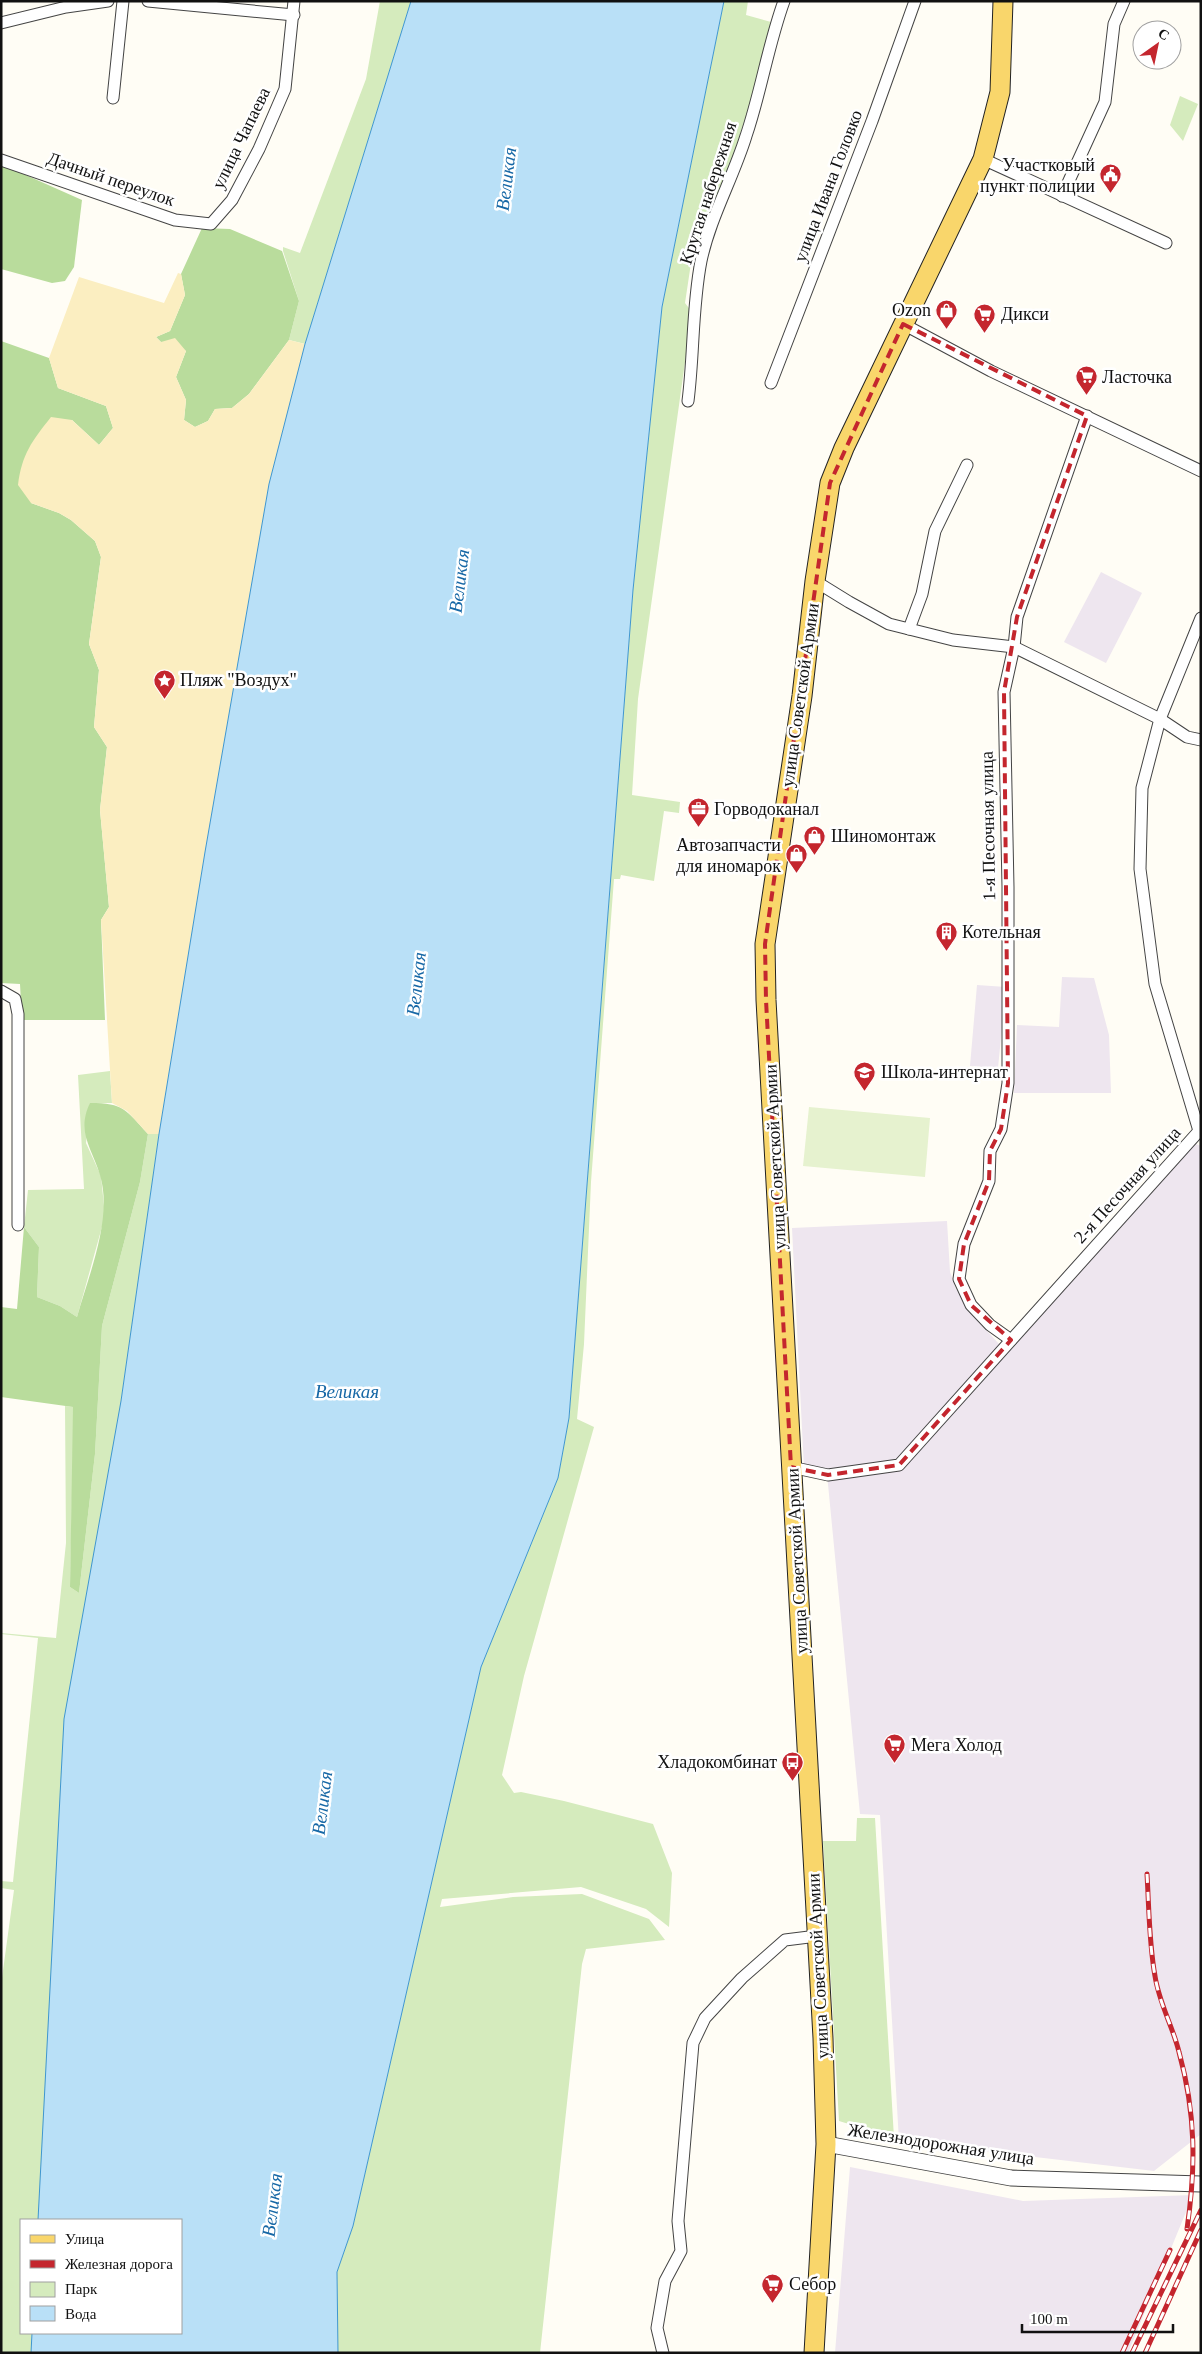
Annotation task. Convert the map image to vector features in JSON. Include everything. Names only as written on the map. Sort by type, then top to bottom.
[{"type":"main road","name":"улица Советской Армии","points":[[814,2353],[826,2144],[817,1936],[766,1000],[765,944],[802,696],[815,581],[830,483],[844,448],[983,159],[1000,92],[1003,1]]},
{"type":"street","points":[[40,1],[42,13]]},
{"type":"street","points":[[1,23],[42,13],[108,1]]},
{"type":"street","points":[[113,98],[123,1]]},
{"type":"street","points":[[148,1],[209,4],[294,15]]},
{"type":"street","name":"улица Чапаева","points":[[211,224],[232,200],[285,89],[294,1]]},
{"type":"street","name":"Крутая набережная","points":[[688,401],[696,297],[702,260],[716,212],[747,136],[784,1]]},
{"type":"street","name":"улица Ивана Головко","points":[[771,383],[872,121],[915,1]]},
{"type":"street","points":[[1062,196],[1105,102],[1114,24],[1124,1]]},
{"type":"street","points":[[983,159],[1166,243]]},
{"type":"street","name":"Дачный переулок","points":[[1,160],[175,220],[211,224]]},
{"type":"street","points":[[903,324],[957,354],[1201,472]]},
{"type":"street","name":"1-я Песочная улица","points":[[1011,1340],[990,1325],[971,1306],[959,1279],[964,1244],[989,1181],[990,1152],[1001,1129],[1008,1083],[1008,888],[1004,692],[1014,647],[1016,617],[1086,416]]},
{"type":"street","points":[[909,629],[922,594],[935,531],[967,465]]},
{"type":"street","points":[[815,581],[889,624],[953,640],[1014,647],[1160,719],[1187,737],[1201,740]]},
{"type":"street","name":"2-я Песочная улица","points":[[791,1467],[828,1475],[899,1465],[1200,1132],[1156,984],[1140,869],[1142,788],[1160,719],[1201,618]]},
{"type":"street","points":[[1,991],[15,999],[18,1014],[18,1225]]},
{"type":"street","points":[[663,2353],[657,2328],[665,2281],[681,2252],[678,2221],[693,2043],[705,2018],[742,1978],[785,1940],[817,1936]]},
{"type":"street","name":"Железнодорожная улица","points":[[826,2144],[1011,2178],[1201,2184]]},
{"type":"highlighted area","points":[[903,324],[1087,416],[1017,617],[1004,692],[1008,1083],[1001,1129],[990,1151],[989,1181],[964,1244],[959,1279],[971,1305],[1011,1340],[899,1465],[828,1475],[791,1467],[766,1000],[765,944],[830,483]]},
{"type":"shaded area","points":[[1101,572],[1142,593],[1106,663],[1064,642]]},
{"type":"shaded area","points":[[1062,977],[1094,978],[1109,1035],[1111,1093],[1014,1093],[1017,1025],[1059,1027]]},
{"type":"shaded area","points":[[977,985],[1006,987],[998,1068],[970,1066]]},
{"type":"shaded area","points":[[1193,1143],[1201,1146],[1201,2134],[1154,2171],[899,2141],[880,1815],[860,1814],[827,1474],[804,1469],[792,1228],[947,1221],[950,1272],[956,1289],[978,1321],[999,1344],[1009,1346]]},
{"type":"shaded area","points":[[850,2167],[1023,2201],[1193,2195],[1128,2353],[835,2353]]},
{"type":"green space","points":[[380,1],[411,1],[305,344],[289,340],[299,301],[283,247],[300,253],[366,79]]},
{"type":"green space","points":[[724,1],[748,1],[746,15],[771,22],[749,107],[700,256],[691,263],[685,303],[692,312],[638,699],[632,795],[680,802],[679,813],[664,811],[654,881],[621,875],[620,879],[614,879],[591,1182],[584,1344],[577,1419],[594,1427],[524,1676],[502,1775],[514,1793],[521,1792],[564,1801],[653,1824],[672,1873],[669,1927],[646,1909],[581,1887],[442,1899],[440,1907],[513,1897],[582,1894],[649,1919],[665,1940],[586,1949],[582,1964],[540,2353],[338,2353],[337,2272],[353,2226],[481,1667],[558,1478],[569,1418],[633,590],[662,307]]},
{"type":"green space","points":[[1180,96],[1198,104],[1183,141],[1170,125]]},
{"type":"green space","points":[[1,164],[82,200],[74,267],[65,281],[52,283],[1,269]]},
{"type":"green space","points":[[202,228],[230,229],[282,251],[299,301],[289,340],[249,394],[232,408],[215,409],[208,421],[195,427],[184,420],[186,400],[176,377],[186,351],[161,342],[156,337],[170,331],[185,295],[181,274]]},
{"type":"green space","points":[[1,341],[49,358],[58,388],[106,406],[113,428],[99,445],[72,420],[31,503],[59,513],[71,520],[95,541],[101,557],[89,644],[99,670],[94,727],[107,747],[100,810],[109,907],[101,920],[105,1020],[22,1020],[20,984],[1,983]]},
{"type":"green space","points":[[110,1071],[112,1103],[90,1103],[86,1143],[101,1176],[105,1216],[77,1317],[60,1306],[37,1297],[39,1247],[24,1227],[28,1190],[84,1189],[78,1075]]},
{"type":"green space","points":[[90,1103],[117,1106],[129,1114],[148,1134],[140,1182],[102,1326],[95,1454],[79,1593],[70,1587],[73,1407],[1,1397],[1,1307],[17,1309],[24,1227],[39,1247],[37,1297],[60,1306],[77,1317],[98,1246],[104,1209],[100,1175],[85,1131],[86,1113]]},
{"type":"green space","points":[[809,1107],[930,1118],[925,1177],[803,1166]]},
{"type":"green space","points":[[148,1134],[159,1134],[121,1401],[38,2219],[20,2219],[20,2334],[32,2334],[31,2353],[1,2353],[1,1985],[14,1890],[1,1888],[1,1881],[13,1882],[38,1638],[1,1633],[56,1638],[66,1543],[65,1406],[74,1407],[70,1587],[79,1593],[95,1454],[102,1326],[140,1182]]},
{"type":"green space","points":[[857,1818],[875,1818],[894,2138],[839,2121],[823,1841],[856,1841]]},
{"type":"sand","name":"Пляж \"Воздух\"","points":[[178,273],[181,274],[185,295],[170,331],[156,337],[161,342],[175,338],[186,351],[176,377],[186,400],[184,420],[195,427],[208,421],[215,409],[232,408],[249,394],[289,340],[305,344],[269,484],[205,852],[159,1134],[148,1134],[127,1111],[112,1103],[101,920],[109,907],[100,810],[107,747],[94,727],[99,670],[89,644],[101,557],[95,541],[71,520],[59,513],[31,503],[18,485],[25,456],[38,433],[51,417],[72,420],[99,445],[113,428],[106,406],[58,388],[49,358],[79,277],[164,303]]},
{"type":"water","name":"Великая","points":[[411,1],[724,1],[662,307],[633,590],[569,1418],[558,1478],[481,1667],[353,2226],[337,2272],[338,2353],[31,2353],[32,2334],[182,2334],[182,2219],[38,2219],[64,1719],[121,1401],[159,1134],[205,852],[269,484],[305,344]]},
{"type":"railway","points":[[1147,1874],[1150,1938],[1155,1976],[1179,2052],[1189,2097],[1193,2162],[1187,2229]]},
{"type":"railway","points":[[1132,2353],[1201,2210]]},
{"type":"railway","points":[[1145,2353],[1201,2230]]},
{"type":"railway","points":[[1122,2353],[1170,2250]]},
{"type":"place","name":"Участковый пункт полиции","points":[[1111,194]]},
{"type":"place","name":"Ozon","points":[[947,329]]},
{"type":"place","name":"Дикси","points":[[985,333]]},
{"type":"place","name":"Ласточка","points":[[1086,396]]},
{"type":"place","name":"Пляж \"Воздух\"","points":[[164,699]]},
{"type":"place","name":"Горводоканал","points":[[698,828]]},
{"type":"place","name":"Шиномонтаж","points":[[815,855]]},
{"type":"place","name":"Автозапчасти для иномарок","points":[[797,874]]},
{"type":"place","name":"Котельная","points":[[946,951]]},
{"type":"place","name":"Школа-интернат","points":[[865,1091]]},
{"type":"place","name":"Мега Холод","points":[[895,1764]]},
{"type":"place","name":"Хладокомбинат","points":[[793,1781]]},
{"type":"place","name":"Себор","points":[[773,2303]]}]
